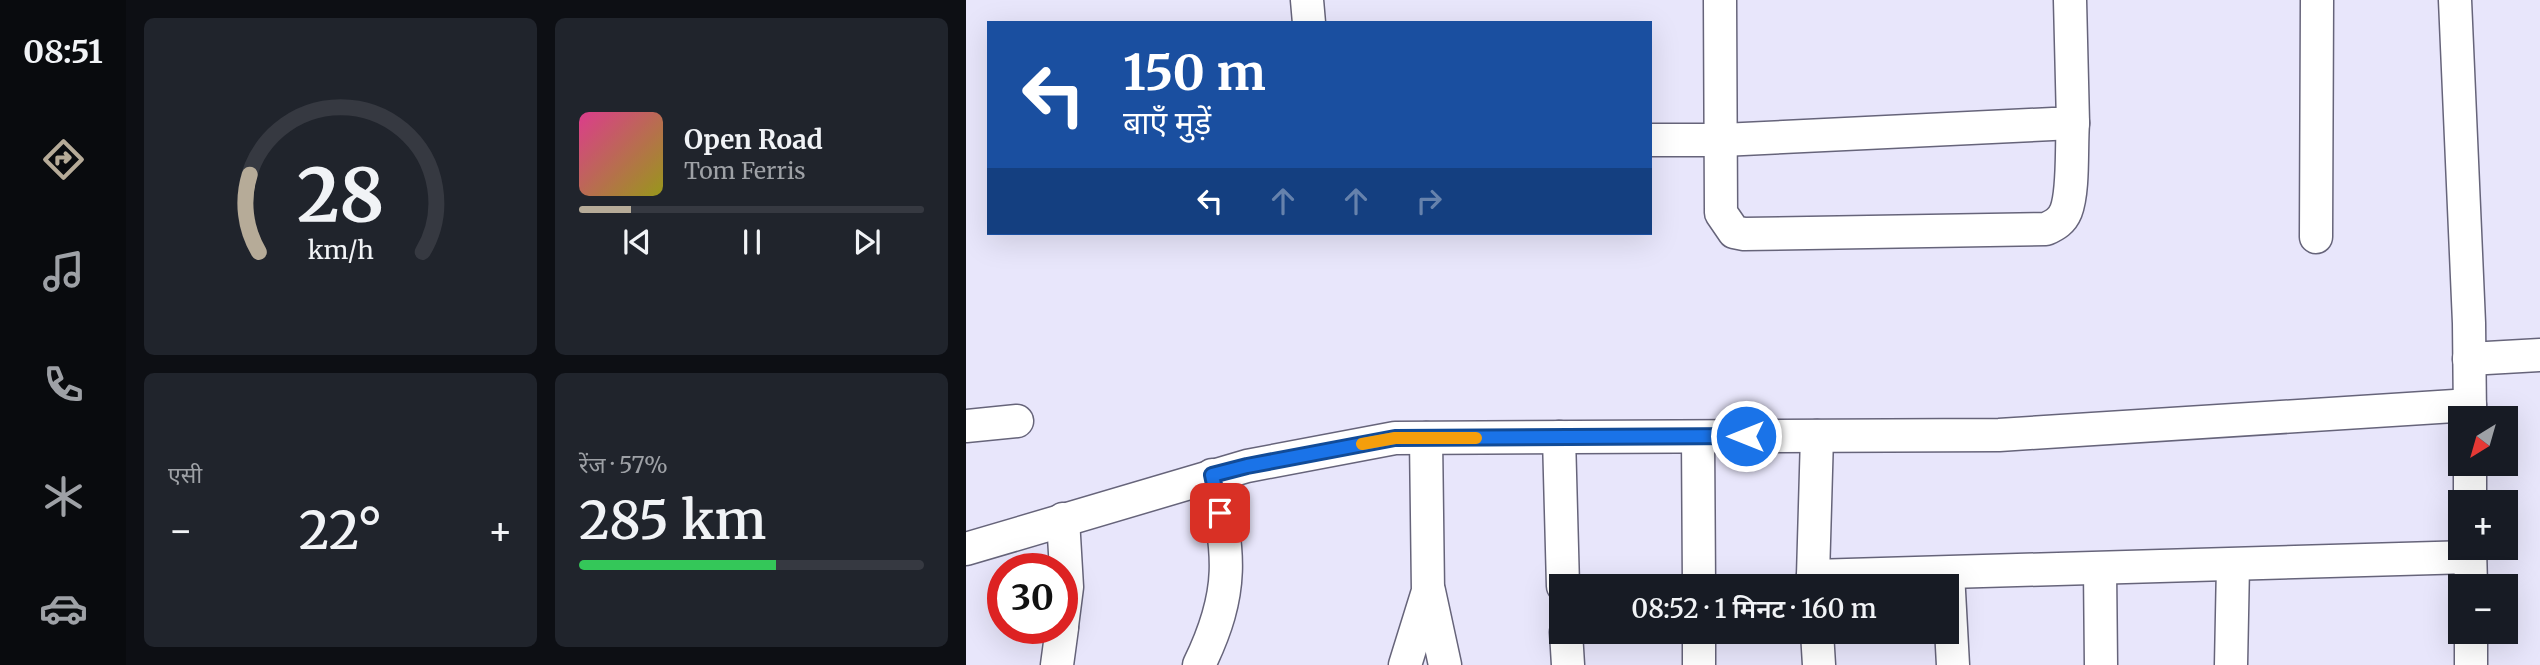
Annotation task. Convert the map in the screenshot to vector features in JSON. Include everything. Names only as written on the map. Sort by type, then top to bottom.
[{"type":"street","points":[[1307,0],[1308,21]]},
{"type":"street","points":[[1720,0],[1721,213],[1734,232],[1744,234],[2046,229],[2057,224],[2065,213],[2069,198],[2073,123],[2070,0]]},
{"type":"street","points":[[2316,237],[2317,0]]},
{"type":"street","points":[[2455,0],[2470,406]]},
{"type":"street","points":[[1652,139],[1722,140],[2073,123]]},
{"type":"street","points":[[2469,359],[2540,355]]},
{"type":"street","points":[[966,549],[1212,475],[1395,438],[1999,435],[2448,413]]},
{"type":"street","points":[[966,426],[1017,421]]},
{"type":"street","points":[[1813,574],[1816,436]]},
{"type":"street","points":[[1559,437],[1563,574]]},
{"type":"street","points":[[1698,437],[1699,574]]},
{"type":"street","points":[[1426,438],[1429,591],[1445,665]]},
{"type":"street","points":[[1199,665],[1222,609],[1227,562],[1225,532],[1212,475]]},
{"type":"street","points":[[1063,519],[1065,553]]},
{"type":"street","points":[[1931,574],[2233,565],[2470,564]]},
{"type":"street","points":[[2231,665],[2233,565]]},
{"type":"street","points":[[2100,569],[2101,665]]},
{"type":"street","points":[[1948,573],[1954,665]]},
{"type":"street","points":[[1405,665],[1429,591]]},
{"type":"street","points":[[1058,665],[1060,644]]},
{"type":"street","points":[[1567,644],[1568,665]]},
{"type":"street","points":[[1699,644],[1699,665]]},
{"type":"street","points":[[1818,644],[1819,665]]},
{"type":"street","points":[[2471,644],[2471,665]]},
{"type":"slow traffic","points":[[1362,444],[1395,438],[1476,438]]},
{"type":"route","points":[[1220,513],[1212,475],[1395,438],[1746,436]]}]
